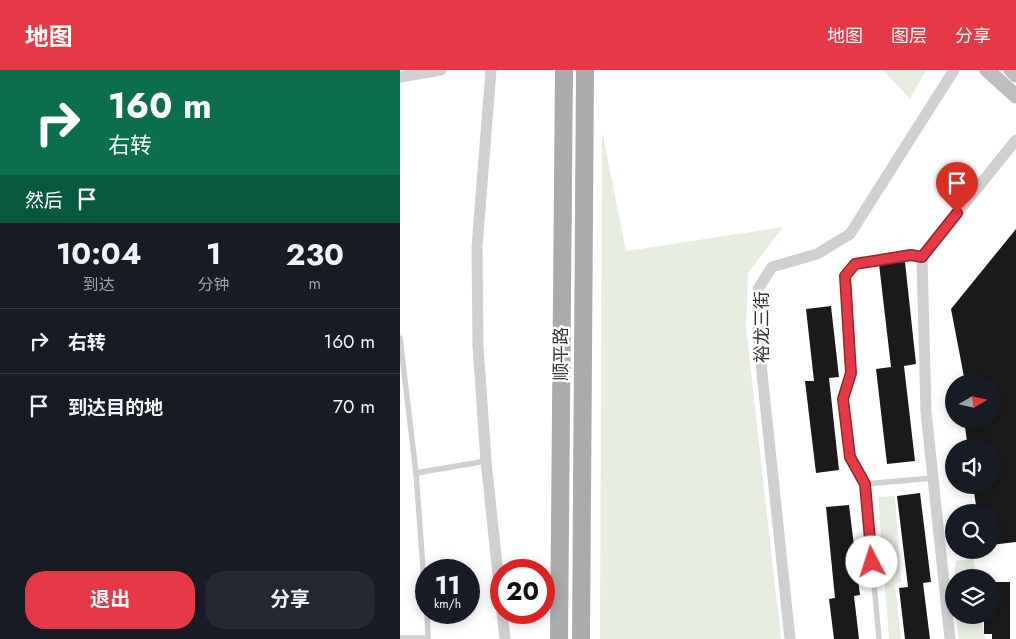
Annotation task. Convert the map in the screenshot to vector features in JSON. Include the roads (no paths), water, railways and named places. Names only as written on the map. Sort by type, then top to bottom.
[{"type":"main road","name":"顺平路","points":[[559,639],[564,70]]},
{"type":"main road","name":"顺平路","points":[[581,639],[586,70]]},
{"type":"main road","points":[[987,70],[1016,96]]},
{"type":"main road","points":[[1011,70],[1016,74]]},
{"type":"street","points":[[400,77],[441,70]]},
{"type":"street","points":[[491,70],[477,247],[478,346],[486,461],[496,559]]},
{"type":"street","name":"裕龙三街","points":[[790,639],[758,335],[758,289],[772,267],[817,254],[850,234],[954,70]]},
{"type":"street","points":[[950,639],[926,412],[922,257],[1016,140]]},
{"type":"street","points":[[503,624],[505,639]]},
{"type":"lane","points":[[879,639],[865,484],[850,457],[843,399],[851,373],[845,276],[855,264],[911,255],[922,257]]},
{"type":"lane","points":[[400,338],[416,473],[422,559]]},
{"type":"lane","points":[[416,473],[486,461]]},
{"type":"lane","points":[[865,484],[933,478]]},
{"type":"lane","points":[[400,638],[428,638],[427,624]]}]
